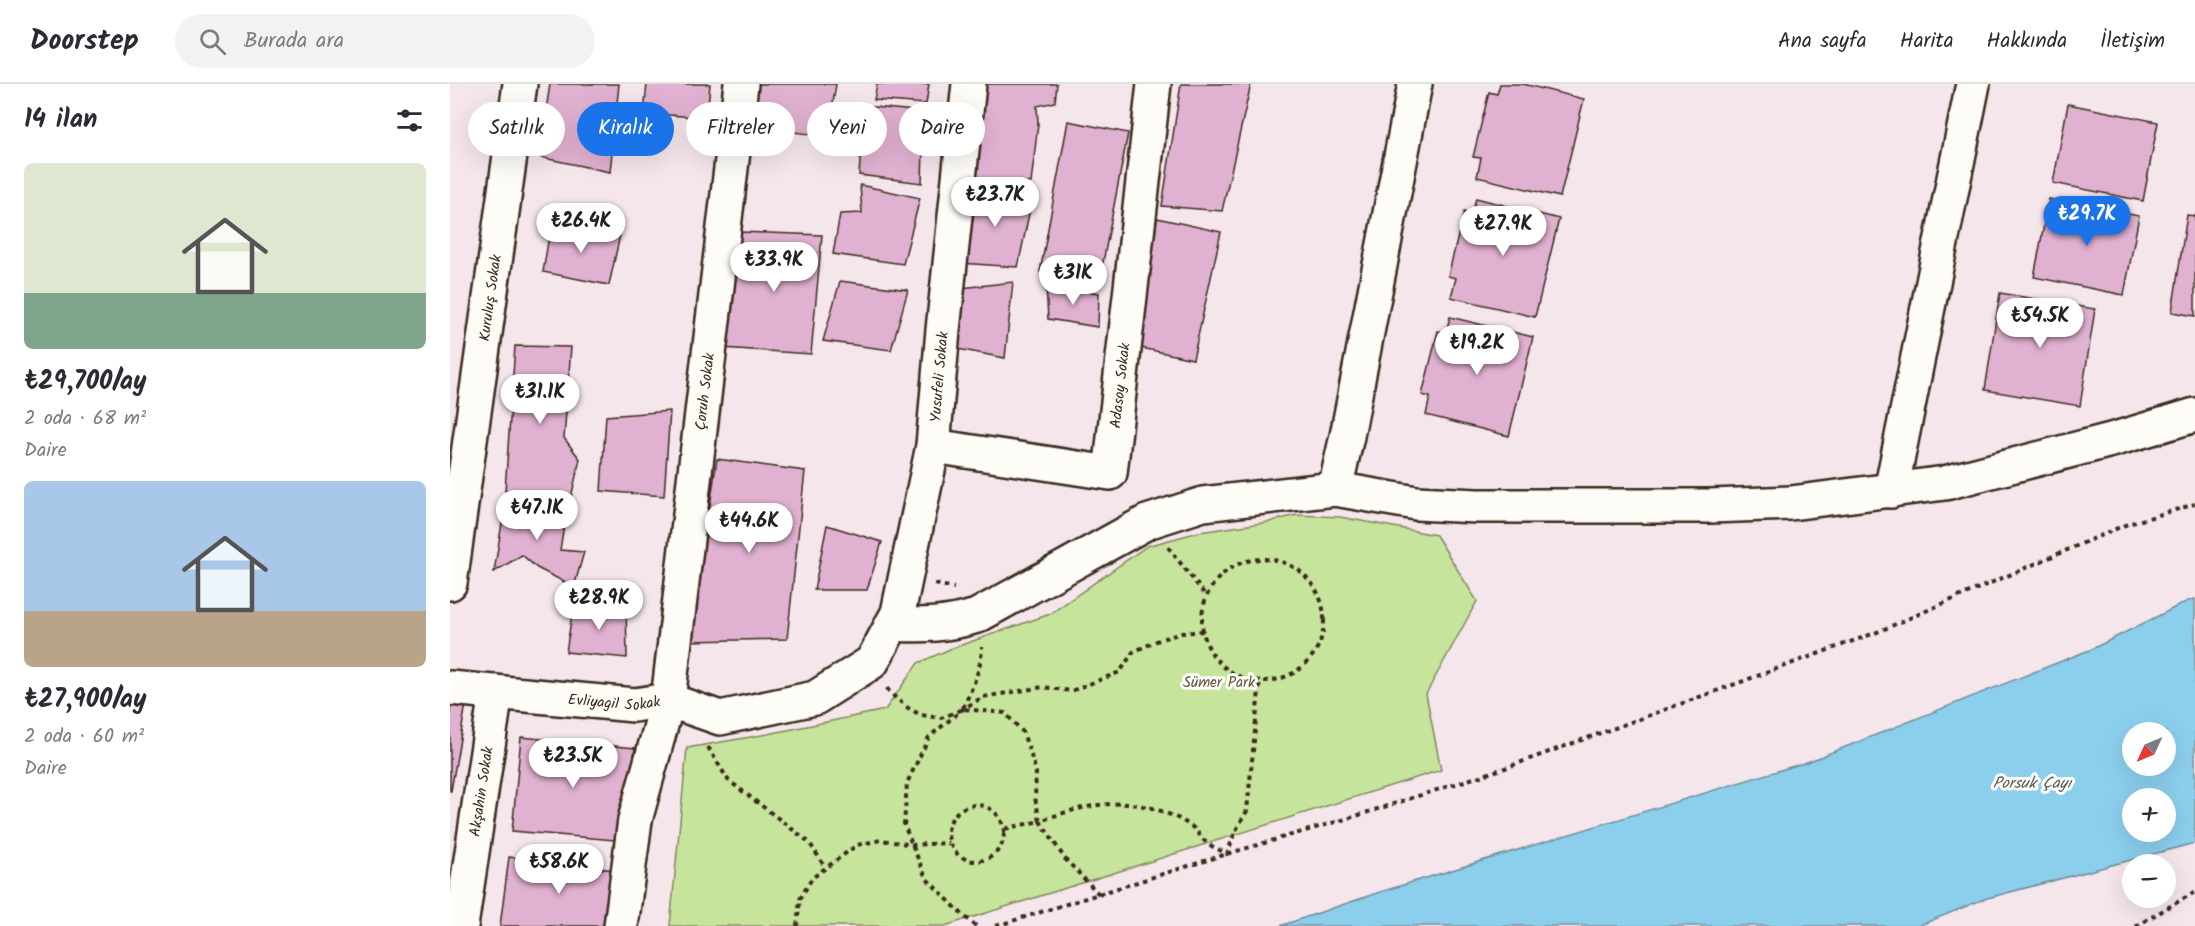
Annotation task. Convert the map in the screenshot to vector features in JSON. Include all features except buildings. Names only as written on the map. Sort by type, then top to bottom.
[{"type":"street","name":"Kuruluş Sokak","points":[[450,583],[462,414],[520,84]]},
{"type":"street","name":"Çoruh Sokak","points":[[621,926],[634,820],[668,700],[741,84]]},
{"type":"street","name":"Yusufeli Sokak","points":[[872,662],[898,613],[933,446],[969,84]]},
{"type":"street","name":"Adasoy Sokak","points":[[933,446],[1110,473],[1154,84]]},
{"type":"street","points":[[1335,489],[1415,84]]},
{"type":"street","points":[[1891,491],[1973,84]]},
{"type":"street","points":[[892,624],[930,626],[953,623],[977,616],[1147,522],[1203,504],[1335,489],[1416,503],[1477,506],[1710,506],[1791,503],[1945,483],[2115,439],[2195,415]]},
{"type":"street","name":"Evliyagil Sokak","points":[[450,688],[634,705],[668,700],[720,718],[815,698],[872,662]]},
{"type":"street","name":"Akşahin Sokak","points":[[461,926],[496,692]]},
{"type":"path","points":[[996,926],[1356,816],[1516,764],[1875,633],[2126,525],[2195,504]]},
{"type":"path","points":[[1268,558],[1287,563],[1303,573],[1316,588],[1323,606],[1324,625],[1320,644],[1308,662],[1291,675],[1271,681],[1260,680],[1250,680],[1230,671],[1214,657],[1204,638],[1202,616],[1206,596],[1216,579],[1231,567],[1249,560],[1268,558]]},
{"type":"path","points":[[976,926],[927,878],[904,825],[907,783],[928,736],[983,697],[1042,687],[1071,691],[1102,681],[1120,672],[1133,652],[1161,639],[1182,633],[1204,631]]},
{"type":"path","points":[[872,662],[890,693],[921,716],[940,718],[963,709],[1005,713],[1022,731],[1036,772],[1035,798],[1040,821],[1065,859],[1099,894]]},
{"type":"path","points":[[1227,854],[1236,830],[1247,812],[1260,680]]},
{"type":"path","points":[[703,740],[728,780],[809,842],[825,867]]},
{"type":"path","points":[[1004,829],[1083,808],[1125,802],[1144,806],[1192,826],[1207,843],[1227,854]]},
{"type":"path","points":[[969,806],[988,807],[996,813],[1004,829],[1001,847],[995,854],[978,862],[961,857],[954,851],[947,834],[949,824],[960,809],[969,806]]},
{"type":"path","points":[[797,926],[800,898],[812,878],[857,845],[882,840],[913,844],[949,843]]},
{"type":"path","points":[[2136,926],[2195,892]]},
{"type":"green space","name":"Sümer Park","points":[[1296,515],[1340,517],[1436,535],[1477,601],[1426,694],[1441,770],[945,926],[670,926],[687,748],[885,710],[918,663],[950,649],[1050,614],[1147,546],[1199,532],[1269,522]]},
{"type":"water","name":"Porsuk Çayı","points":[[2195,599],[2195,843],[2154,854],[2122,854],[2122,862],[1984,899],[1918,926],[1280,926],[1380,892],[1810,761],[2092,649]]}]
